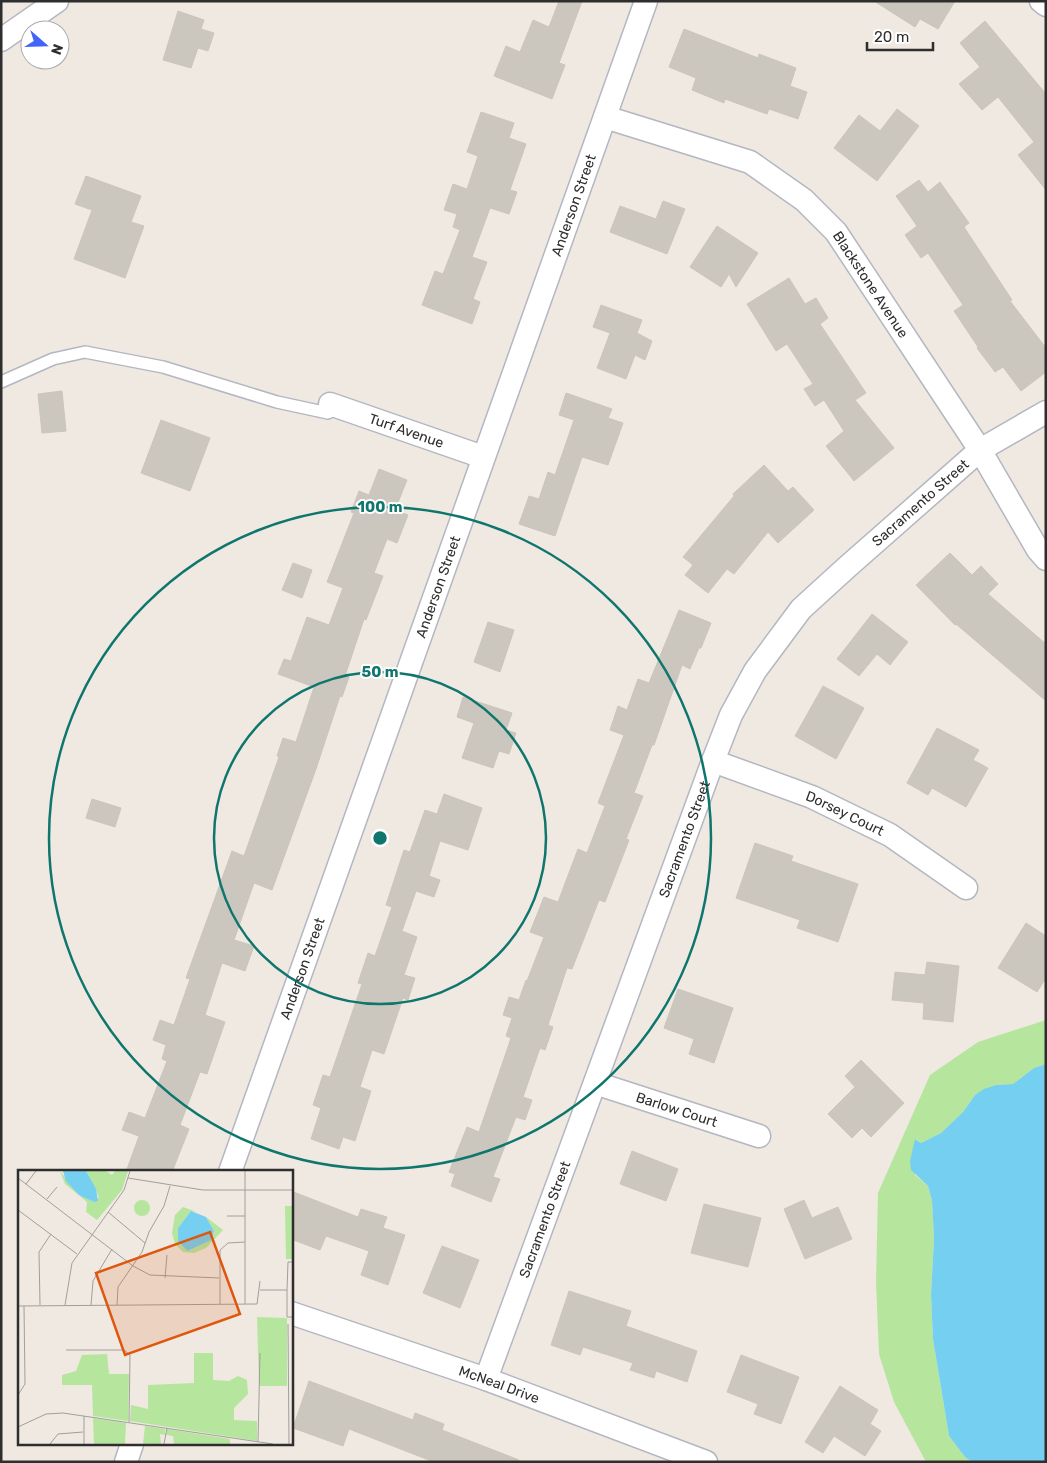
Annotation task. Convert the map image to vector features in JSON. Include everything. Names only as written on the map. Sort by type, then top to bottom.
[{"type":"street","points":[[1,40],[57,1]]},
{"type":"street","name":"Anderson Street","points":[[231,1170],[646,1]]},
{"type":"street","points":[[1041,1],[1046,5]]},
{"type":"street","name":"Blackstone Avenue","points":[[604,116],[750,162],[804,200],[836,232],[980,450],[1038,550],[1046,559]]},
{"type":"street","name":"Turf Avenue","points":[[334,406],[483,457]]},
{"type":"street","name":"Sacramento Street","points":[[486,1379],[713,761],[731,715],[755,671],[801,609],[846,568],[980,450],[1046,412]]},
{"type":"street","name":"Dorsey Court","points":[[713,761],[812,797],[890,835],[966,888]]},
{"type":"street","name":"Barlow Court","points":[[595,1083],[759,1136]]},
{"type":"street","name":"McNeal Drive","points":[[292,1313],[486,1379],[706,1462]]},
{"type":"street","points":[[126,1462],[131,1446]]},
{"type":"lane","points":[[1,382],[52,359],[85,352],[163,367],[277,402],[328,413],[334,406]]},
{"type":"green space","points":[[1046,1020],[1046,1064],[1034,1068],[1013,1084],[996,1085],[975,1095],[963,1112],[941,1133],[921,1143],[916,1139],[915,1175],[928,1186],[932,1201],[934,1238],[931,1295],[933,1339],[949,1436],[965,1457],[972,1462],[926,1462],[894,1402],[879,1354],[876,1282],[878,1193],[930,1075],[978,1042]]},
{"type":"water","points":[[1046,1064],[1046,1462],[972,1462],[965,1457],[949,1436],[933,1339],[931,1295],[934,1238],[932,1201],[928,1186],[911,1170],[910,1161],[915,1139],[921,1143],[941,1133],[963,1112],[975,1095],[984,1089],[996,1085],[1013,1084],[1034,1068]]},
{"type":"building","points":[[559,1],[582,1],[559,63],[565,65],[552,99],[494,76],[506,46],[520,52],[533,20],[549,27]]},
{"type":"building","points":[[874,1],[955,1],[938,29],[920,19],[915,27]]},
{"type":"building","points":[[178,11],[204,20],[201,29],[214,33],[208,51],[198,48],[191,68],[163,60]]},
{"type":"building","points":[[985,21],[1046,94],[1046,190],[1018,155],[1034,142],[998,97],[982,110],[959,84],[980,67],[960,43]]},
{"type":"building","points":[[684,29],[758,58],[759,54],[796,68],[790,86],[807,92],[798,119],[769,109],[767,114],[725,99],[724,103],[692,90],[696,78],[669,67]]},
{"type":"building","points":[[897,109],[919,126],[877,181],[834,148],[859,115],[880,131]]},
{"type":"building","points":[[481,112],[514,123],[509,138],[526,144],[510,190],[517,192],[509,214],[490,208],[472,257],[487,262],[473,299],[480,302],[472,324],[422,305],[435,271],[443,274],[460,230],[453,227],[457,214],[444,210],[453,184],[467,189],[478,156],[467,152]]},
{"type":"building","points":[[86,176],[141,196],[131,222],[144,226],[125,278],[74,259],[92,210],[75,204]]},
{"type":"building","points":[[919,180],[928,192],[940,182],[969,223],[964,227],[1012,300],[1010,301],[1046,348],[1046,372],[1021,391],[1003,367],[995,372],[977,348],[954,311],[963,305],[928,253],[921,258],[905,235],[917,226],[896,196]]},
{"type":"building","points":[[663,201],[685,209],[667,254],[610,232],[620,206],[656,219]]},
{"type":"building","points":[[717,226],[758,253],[736,287],[729,274],[721,287],[690,267]]},
{"type":"building","points":[[789,278],[805,304],[816,298],[828,318],[820,324],[866,393],[855,400],[894,448],[854,481],[826,446],[844,431],[824,400],[815,406],[804,389],[813,384],[787,344],[776,351],[747,304]]},
{"type":"building","points":[[601,305],[642,320],[637,333],[652,341],[645,360],[635,355],[626,379],[597,368],[610,333],[593,327]]},
{"type":"building","points":[[62,391],[66,431],[42,433],[38,394]]},
{"type":"building","points":[[566,393],[612,409],[608,418],[623,423],[608,465],[582,457],[555,536],[519,524],[529,496],[539,499],[548,472],[555,475],[574,420],[559,415]]},
{"type":"building","points":[[161,420],[210,438],[190,491],[141,473]]},
{"type":"building","points":[[764,465],[788,491],[793,487],[814,510],[778,543],[768,532],[734,574],[727,569],[708,593],[685,575],[693,565],[683,557],[734,496],[733,494]]},
{"type":"building","points":[[379,469],[407,480],[395,510],[408,515],[397,543],[387,539],[374,573],[383,576],[366,620],[364,619],[345,676],[349,677],[342,697],[340,696],[272,890],[254,883],[234,940],[254,946],[245,971],[222,963],[205,1015],[225,1022],[207,1074],[200,1072],[180,1125],[189,1129],[173,1170],[127,1170],[139,1136],[122,1130],[129,1112],[145,1118],[167,1061],[162,1059],[166,1045],[153,1040],[160,1020],[174,1025],[190,979],[186,978],[232,851],[244,856],[279,757],[277,756],[283,738],[296,742],[314,687],[278,674],[284,659],[291,661],[307,617],[329,625],[343,588],[327,582],[354,513],[351,512],[359,491],[369,495]]},
{"type":"building","points":[[950,553],[972,575],[981,566],[998,584],[988,594],[1046,644],[1046,701],[955,625],[916,585]]},
{"type":"building","points":[[293,563],[312,570],[302,598],[282,590]]},
{"type":"building","points":[[679,610],[711,623],[690,669],[682,665],[654,745],[652,745],[634,793],[643,796],[626,839],[629,840],[605,902],[599,900],[572,969],[567,968],[548,1025],[553,1027],[545,1050],[540,1048],[523,1097],[532,1100],[525,1120],[516,1117],[493,1177],[500,1179],[491,1202],[451,1186],[455,1174],[449,1172],[467,1127],[479,1132],[511,1038],[506,1036],[512,1018],[503,1015],[509,997],[519,1000],[544,937],[530,932],[544,897],[558,902],[578,849],[587,853],[605,806],[598,803],[624,735],[610,730],[618,706],[627,710],[638,679],[649,683]]},
{"type":"building","points":[[872,614],[908,642],[890,665],[877,654],[859,676],[837,659]]},
{"type":"building","points":[[488,622],[514,630],[500,672],[474,662]]},
{"type":"building","points":[[823,686],[864,708],[836,759],[795,736]]},
{"type":"building","points":[[463,697],[512,713],[506,730],[516,733],[509,754],[499,751],[493,768],[462,758],[474,723],[457,717]]},
{"type":"building","points":[[937,728],[979,750],[973,760],[988,768],[966,807],[932,788],[928,795],[907,783]]},
{"type":"building","points":[[444,794],[482,808],[468,850],[440,841],[429,876],[440,880],[434,897],[416,891],[402,931],[417,937],[404,975],[415,978],[408,1000],[403,998],[384,1054],[372,1050],[360,1087],[371,1091],[355,1141],[343,1137],[339,1149],[311,1139],[321,1108],[313,1105],[323,1075],[330,1077],[362,984],[358,983],[368,953],[375,956],[392,907],[386,905],[404,850],[410,852],[425,810],[437,814]]},
{"type":"building","points":[[92,799],[121,808],[115,827],[86,818]]},
{"type":"building","points":[[755,843],[793,856],[791,861],[858,884],[838,942],[797,928],[800,920],[736,898]]},
{"type":"building","points":[[1026,923],[1046,936],[1046,978],[1037,992],[998,968]]},
{"type":"building","points":[[927,962],[959,966],[953,1022],[923,1019],[924,1003],[892,1000],[895,972],[925,975]]},
{"type":"building","points":[[678,989],[733,1008],[714,1063],[689,1054],[694,1039],[664,1028]]},
{"type":"building","points":[[861,1060],[904,1103],[871,1137],[862,1128],[852,1138],[828,1114],[855,1087],[845,1076]]},
{"type":"building","points":[[632,1151],[678,1169],[666,1201],[620,1184]]},
{"type":"building","points":[[292,1191],[358,1217],[361,1209],[387,1217],[383,1228],[405,1235],[388,1285],[361,1275],[369,1251],[326,1236],[320,1250],[292,1239]]},
{"type":"building","points":[[804,1200],[812,1218],[838,1207],[852,1239],[805,1259],[784,1209]]},
{"type":"building","points":[[704,1204],[761,1218],[748,1267],[691,1253]]},
{"type":"building","points":[[442,1246],[479,1260],[460,1308],[423,1293]]},
{"type":"building","points":[[569,1291],[631,1311],[626,1326],[697,1351],[687,1382],[656,1371],[654,1378],[630,1370],[633,1363],[583,1347],[580,1355],[551,1345]]},
{"type":"building","points":[[741,1355],[799,1377],[781,1424],[754,1414],[758,1404],[727,1392]]},
{"type":"building","points":[[309,1381],[413,1420],[415,1413],[444,1424],[442,1430],[519,1460],[519,1462],[434,1462],[349,1429],[343,1446],[293,1428]]},
{"type":"building","points":[[840,1386],[878,1410],[870,1424],[881,1431],[865,1456],[834,1436],[823,1453],[805,1442]]}]
